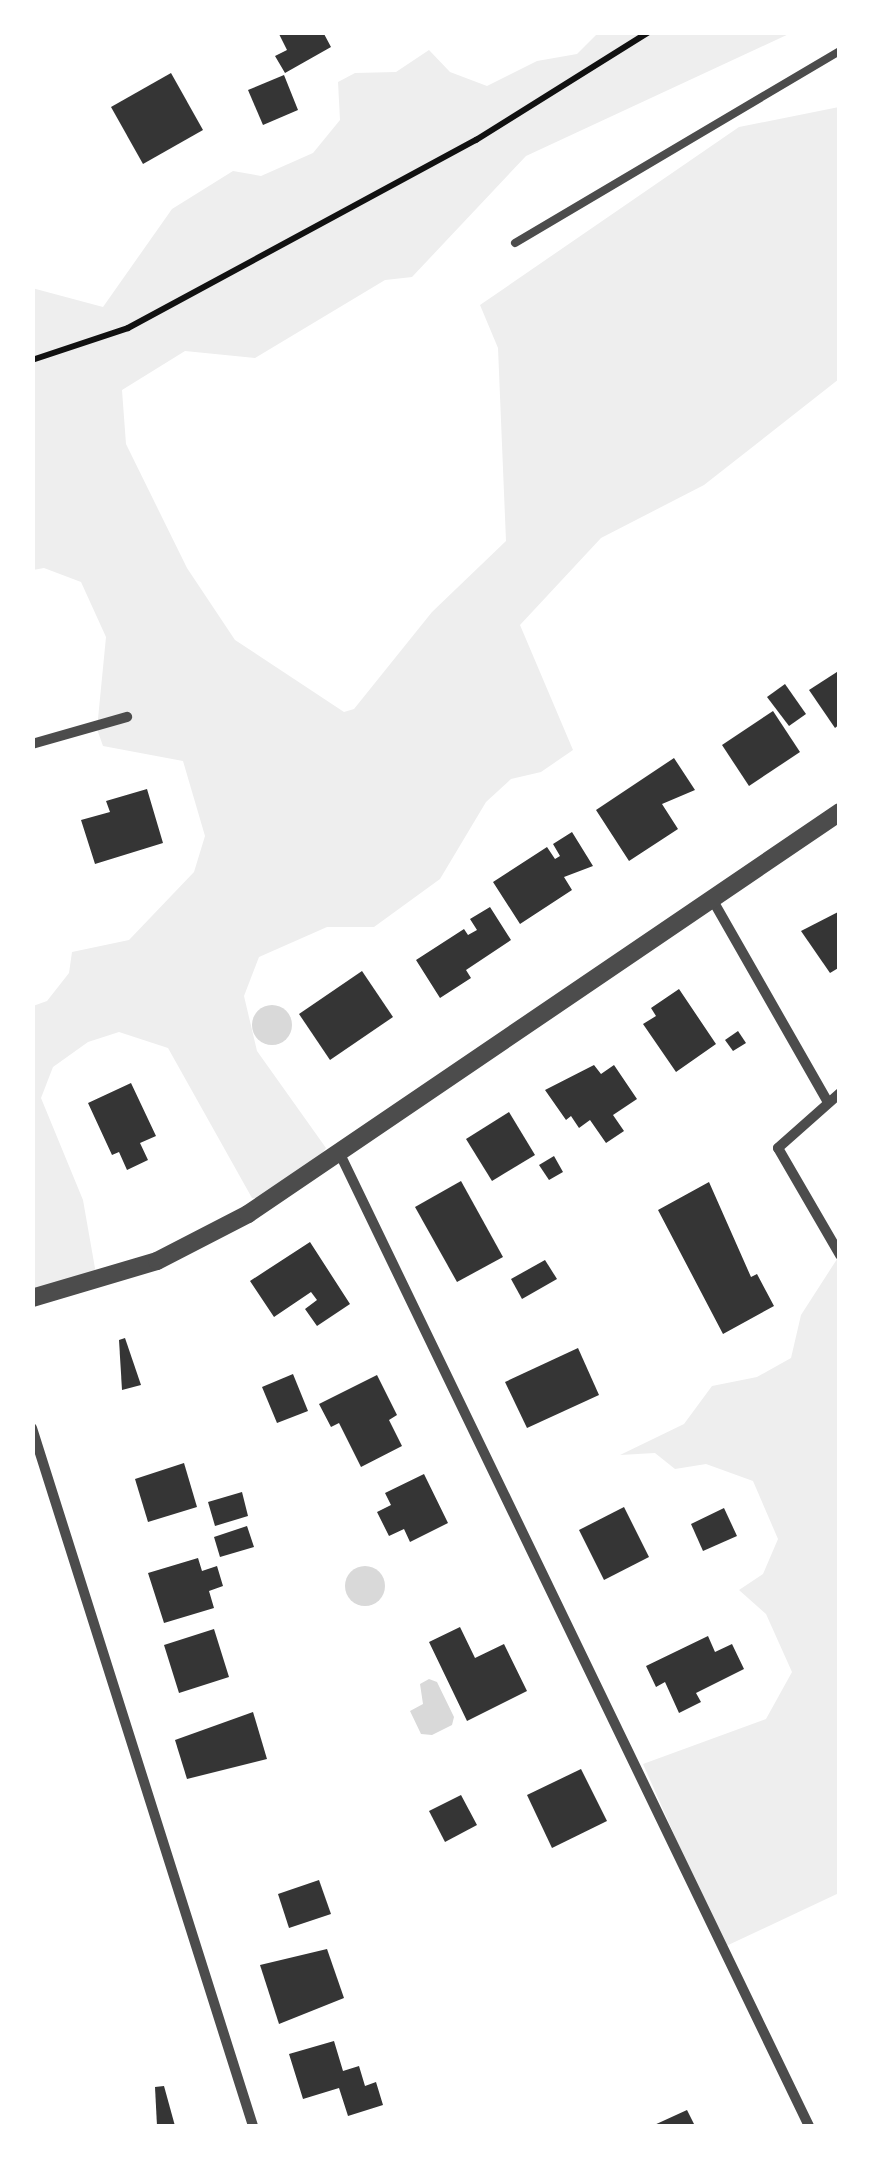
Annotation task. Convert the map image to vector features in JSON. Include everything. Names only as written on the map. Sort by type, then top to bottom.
[{"type":"street","points":[[32,744],[128,718]]},
{"type":"street","points":[[32,1298],[157,1261],[248,1214],[337,1149],[840,812]]},
{"type":"street","points":[[712,899],[826,1101]]},
{"type":"street","points":[[840,1092],[778,1148],[840,1255]]},
{"type":"street","points":[[337,1149],[809,2126]]},
{"type":"street","points":[[32,1428],[252,2126]]},
{"type":"lane","points":[[515,243],[840,51]]},
{"type":"path","points":[[32,360],[128,328],[476,140],[649,32]]},
{"type":"shaded area","points":[[598,33],[791,33],[526,156],[412,277],[385,280],[255,358],[185,351],[122,390],[126,444],[187,568],[235,640],[344,712],[354,709],[432,612],[506,541],[498,348],[480,305],[739,127],[839,107],[839,379],[704,485],[601,538],[520,625],[573,750],[541,772],[511,779],[486,802],[440,879],[374,927],[327,927],[259,957],[244,996],[257,1051],[326,1148],[318,1159],[261,1199],[252,1198],[168,1048],[119,1032],[88,1042],[53,1067],[41,1098],[83,1200],[96,1274],[33,1296],[33,1006],[47,1001],[69,973],[72,952],[129,940],[194,872],[205,836],[183,761],[103,746],[97,729],[106,637],[81,582],[44,568],[33,570],[32,288],[103,307],[172,209],[233,171],[261,176],[313,153],[340,120],[338,82],[355,73],[396,72],[429,50],[450,72],[487,86],[537,61],[577,54]]},
{"type":"shaded area","points":[[272,1005],[286,1011],[292,1025],[286,1039],[272,1045],[258,1039],[252,1025],[258,1011]]},
{"type":"shaded area","points":[[839,1256],[839,1893],[724,1947],[643,1764],[766,1719],[792,1672],[766,1614],[739,1590],[763,1574],[778,1539],[753,1481],[706,1464],[675,1469],[655,1453],[620,1455],[684,1424],[712,1386],[757,1377],[791,1358],[801,1315]]},
{"type":"shaded area","points":[[365,1566],[379,1572],[385,1586],[379,1600],[365,1606],[351,1600],[345,1586],[351,1572]]},
{"type":"shaded area","points":[[429,1679],[437,1682],[454,1717],[452,1725],[432,1735],[421,1734],[410,1711],[423,1704],[420,1684]]},
{"type":"building","points":[[278,32],[323,32],[331,47],[285,73],[275,56],[287,50]]},
{"type":"building","points":[[171,73],[203,130],[143,164],[111,107]]},
{"type":"building","points":[[284,75],[298,110],[263,125],[248,90]]},
{"type":"building","points":[[840,670],[840,724],[835,728],[809,690]]},
{"type":"building","points":[[785,684],[806,714],[789,726],[767,697]]},
{"type":"building","points":[[773,711],[800,752],[749,786],[722,745]]},
{"type":"building","points":[[674,758],[695,790],[662,804],[678,829],[629,861],[596,810]]},
{"type":"building","points":[[147,789],[163,843],[95,864],[81,820],[110,812],[106,801]]},
{"type":"building","points":[[572,832],[593,866],[564,877],[572,890],[520,924],[493,882],[547,847],[555,859],[560,856],[553,844]]},
{"type":"building","points":[[490,907],[511,940],[466,970],[471,978],[440,998],[416,960],[464,929],[468,935],[477,930],[470,919]]},
{"type":"building","points":[[840,911],[840,967],[830,973],[801,931]]},
{"type":"building","points":[[362,971],[393,1017],[330,1060],[299,1014]]},
{"type":"building","points":[[679,989],[716,1044],[676,1072],[643,1024],[656,1016],[651,1008]]},
{"type":"building","points":[[738,1031],[746,1043],[733,1051],[725,1040]]},
{"type":"building","points":[[594,1065],[601,1074],[614,1065],[637,1099],[613,1115],[624,1131],[606,1143],[590,1120],[579,1128],[571,1116],[566,1120],[545,1090]]},
{"type":"building","points":[[131,1083],[156,1136],[140,1143],[148,1160],[127,1170],[119,1152],[112,1155],[88,1103]]},
{"type":"building","points":[[509,1112],[535,1155],[492,1181],[466,1139]]},
{"type":"building","points":[[554,1156],[563,1172],[549,1180],[539,1165]]},
{"type":"building","points":[[461,1181],[503,1257],[457,1282],[415,1207]]},
{"type":"building","points":[[709,1182],[751,1277],[757,1274],[774,1306],[723,1334],[658,1210]]},
{"type":"building","points":[[310,1242],[350,1304],[317,1326],[305,1309],[317,1300],[311,1292],[274,1317],[250,1281]]},
{"type":"building","points":[[545,1260],[557,1279],[522,1299],[511,1279]]},
{"type":"building","points":[[125,1338],[141,1385],[122,1390],[119,1340]]},
{"type":"building","points":[[578,1348],[599,1395],[527,1428],[505,1382]]},
{"type":"building","points":[[293,1374],[308,1411],[277,1423],[262,1387]]},
{"type":"building","points":[[377,1375],[397,1415],[389,1420],[402,1446],[361,1467],[339,1423],[331,1427],[319,1404]]},
{"type":"building","points":[[184,1463],[197,1507],[148,1522],[135,1479]]},
{"type":"building","points":[[424,1474],[448,1523],[410,1542],[404,1529],[389,1536],[377,1512],[391,1505],[385,1493]]},
{"type":"building","points":[[242,1492],[248,1516],[215,1526],[208,1502]]},
{"type":"building","points":[[624,1507],[649,1557],[604,1580],[579,1530]]},
{"type":"building","points":[[724,1508],[737,1536],[703,1551],[691,1524]]},
{"type":"building","points":[[247,1526],[254,1547],[220,1557],[214,1537]]},
{"type":"building","points":[[198,1558],[202,1571],[217,1566],[223,1586],[209,1591],[214,1608],[164,1623],[148,1573]]},
{"type":"building","points":[[460,1627],[475,1658],[504,1644],[527,1691],[467,1721],[429,1642]]},
{"type":"building","points":[[214,1629],[229,1677],[179,1693],[164,1645]]},
{"type":"building","points":[[708,1636],[715,1652],[732,1644],[744,1669],[696,1693],[701,1702],[679,1713],[665,1682],[656,1687],[646,1666]]},
{"type":"building","points":[[253,1712],[267,1759],[187,1779],[175,1740]]},
{"type":"building","points":[[581,1769],[607,1821],[552,1848],[527,1795]]},
{"type":"building","points":[[461,1795],[477,1825],[445,1842],[429,1811]]},
{"type":"building","points":[[319,1880],[331,1914],[289,1928],[278,1894]]},
{"type":"building","points":[[327,1949],[344,1998],[279,2024],[260,1965]]},
{"type":"building","points":[[334,2041],[343,2071],[359,2066],[365,2086],[376,2082],[383,2105],[348,2116],[339,2088],[303,2099],[289,2054]]},
{"type":"building","points":[[164,2086],[175,2126],[157,2126],[155,2087]]},
{"type":"building","points":[[687,2110],[695,2126],[652,2126]]}]
